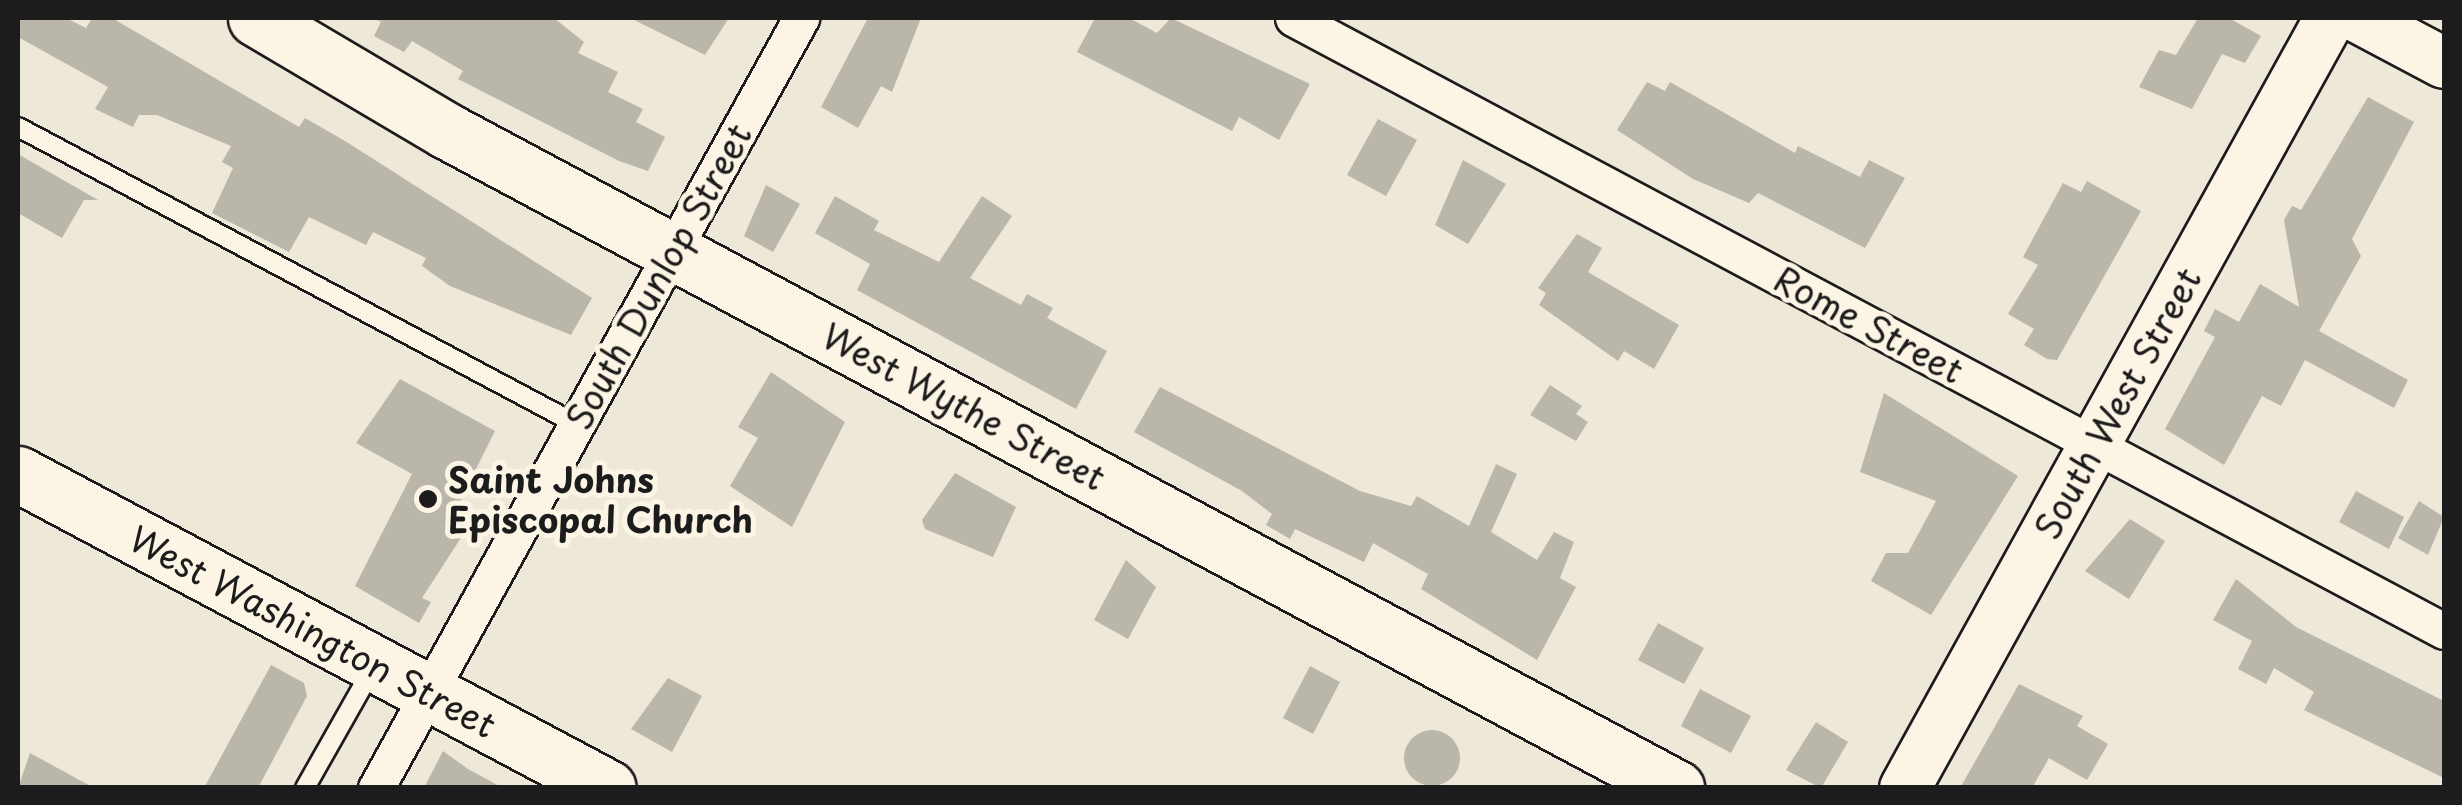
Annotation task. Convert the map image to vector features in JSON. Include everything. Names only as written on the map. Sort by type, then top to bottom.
[{"type":"main road","name":"West Wythe Street","points":[[256,18],[672,250],[1676,788]]},
{"type":"main road","name":"West Washington Street","points":[[18,474],[608,788]]},
{"type":"street","name":"South Dunlop Street","points":[[376,788],[801,18]]},
{"type":"street","name":"Rome Street","points":[[1293,18],[2444,632]]},
{"type":"street","name":"South West Street","points":[[1905,788],[2330,18]]},
{"type":"street","points":[[2358,18],[2444,63]]},
{"type":"lane","points":[[18,127],[576,424]]},
{"type":"lane","points":[[305,788],[375,663]]},
{"type":"building","points":[[18,18],[66,18],[86,28],[92,18],[112,18],[299,127],[305,118],[345,141],[592,298],[571,335],[450,286],[422,266],[426,258],[373,232],[366,245],[309,217],[289,252],[212,213],[233,168],[222,162],[231,146],[157,115],[139,115],[133,127],[95,109],[108,87],[18,37]]},
{"type":"building","points":[[373,18],[554,18],[584,42],[578,53],[618,72],[608,92],[643,109],[636,122],[665,137],[648,171],[619,161],[458,79],[463,71],[412,41],[404,52],[374,36],[381,22]]},
{"type":"building","points":[[630,18],[729,18],[705,55]]},
{"type":"building","points":[[868,18],[921,18],[892,92],[881,86],[858,128],[821,107]]},
{"type":"building","points":[[1095,18],[1129,18],[1157,33],[1171,18],[1310,84],[1279,140],[1239,117],[1232,131],[1077,52]]},
{"type":"building","points":[[2198,18],[2229,18],[2261,36],[2245,63],[2222,54],[2192,109],[2139,87],[2159,50],[2176,55]]},
{"type":"building","points":[[1647,82],[1665,91],[1670,82],[1795,153],[1798,146],[1860,177],[1869,160],[1905,178],[1865,248],[1758,193],[1749,203],[1693,179],[1617,130]]},
{"type":"building","points":[[2368,97],[2414,122],[2352,239],[2361,256],[2319,331],[2408,380],[2394,408],[2305,360],[2281,406],[2262,396],[2224,465],[2165,429],[2215,337],[2204,331],[2215,309],[2239,322],[2260,284],[2299,307],[2284,220],[2292,206],[2301,210]]},
{"type":"building","points":[[1378,119],[1417,140],[1386,196],[1347,175]]},
{"type":"building","points":[[18,154],[98,200],[84,200],[62,238],[18,213]]},
{"type":"building","points":[[1463,160],[1506,184],[1468,244],[1435,225]]},
{"type":"building","points":[[2087,181],[2141,211],[2057,360],[2047,359],[2024,345],[2034,329],[2008,314],[2038,265],[2023,257],[2063,183],[2081,192]]},
{"type":"building","points":[[766,185],[800,204],[773,252],[744,236]]},
{"type":"building","points":[[835,196],[879,221],[874,230],[939,262],[982,196],[1012,216],[970,278],[1021,305],[1027,294],[1053,308],[1047,318],[1107,351],[1076,409],[857,290],[870,264],[815,233]]},
{"type":"building","points":[[1577,234],[1602,248],[1588,272],[1679,325],[1654,369],[1624,351],[1618,361],[1539,305],[1546,293],[1538,288]]},
{"type":"building","points":[[771,372],[845,422],[792,527],[730,486],[758,438],[738,427]]},
{"type":"building","name":"Saint Johns Episcopal Church","points":[[400,379],[495,431],[458,505],[470,512],[468,527],[422,598],[431,602],[419,623],[355,586],[412,474],[356,443]]},
{"type":"building","points":[[1550,385],[1582,406],[1576,414],[1588,422],[1576,441],[1530,415]]},
{"type":"building","points":[[1160,387],[1360,491],[1411,506],[1417,496],[1469,526],[1496,464],[1517,474],[1491,532],[1537,560],[1554,532],[1574,542],[1560,578],[1576,587],[1537,660],[1421,589],[1428,574],[1373,543],[1364,562],[1295,529],[1290,539],[1266,525],[1272,514],[1242,491],[1134,432]]},
{"type":"building","points":[[1884,393],[2018,476],[1931,615],[1871,581],[1886,553],[1908,553],[1936,501],[1860,472]]},
{"type":"building","points":[[955,473],[1016,507],[993,557],[925,529],[922,520]]},
{"type":"building","points":[[2356,491],[2404,517],[2389,549],[2339,522]]},
{"type":"building","points":[[2419,501],[2444,517],[2428,555],[2398,538]]},
{"type":"building","points":[[2130,519],[2165,541],[2129,599],[2085,571]]},
{"type":"building","points":[[1126,560],[1156,587],[1128,639],[1094,620]]},
{"type":"building","points":[[2236,579],[2296,627],[2444,701],[2444,778],[2304,710],[2314,692],[2274,668],[2266,684],[2238,669],[2252,641],[2213,620]]},
{"type":"building","points":[[1658,623],[1704,648],[1684,684],[1638,660]]},
{"type":"building","points":[[271,665],[304,683],[307,696],[258,788],[204,788]]},
{"type":"building","points":[[1310,666],[1340,682],[1313,734],[1283,718]]},
{"type":"building","points":[[668,678],[702,696],[672,752],[631,729]]},
{"type":"building","points":[[2019,684],[2083,716],[2077,726],[2108,744],[2087,780],[2049,758],[2032,788],[1960,788]]},
{"type":"building","points":[[1700,689],[1751,716],[1731,753],[1681,726]]},
{"type":"building","points":[[1816,722],[1848,742],[1821,788],[1786,770]]},
{"type":"building","points":[[1432,730],[1452,738],[1460,758],[1452,778],[1432,786],[1412,778],[1404,758],[1412,738]]},
{"type":"building","points":[[443,751],[468,769],[503,788],[424,788]]},
{"type":"building","points":[[30,753],[94,788],[18,788]]},
{"type":"place","name":"Saint Johns Episcopal Church","points":[[428,499]]}]
